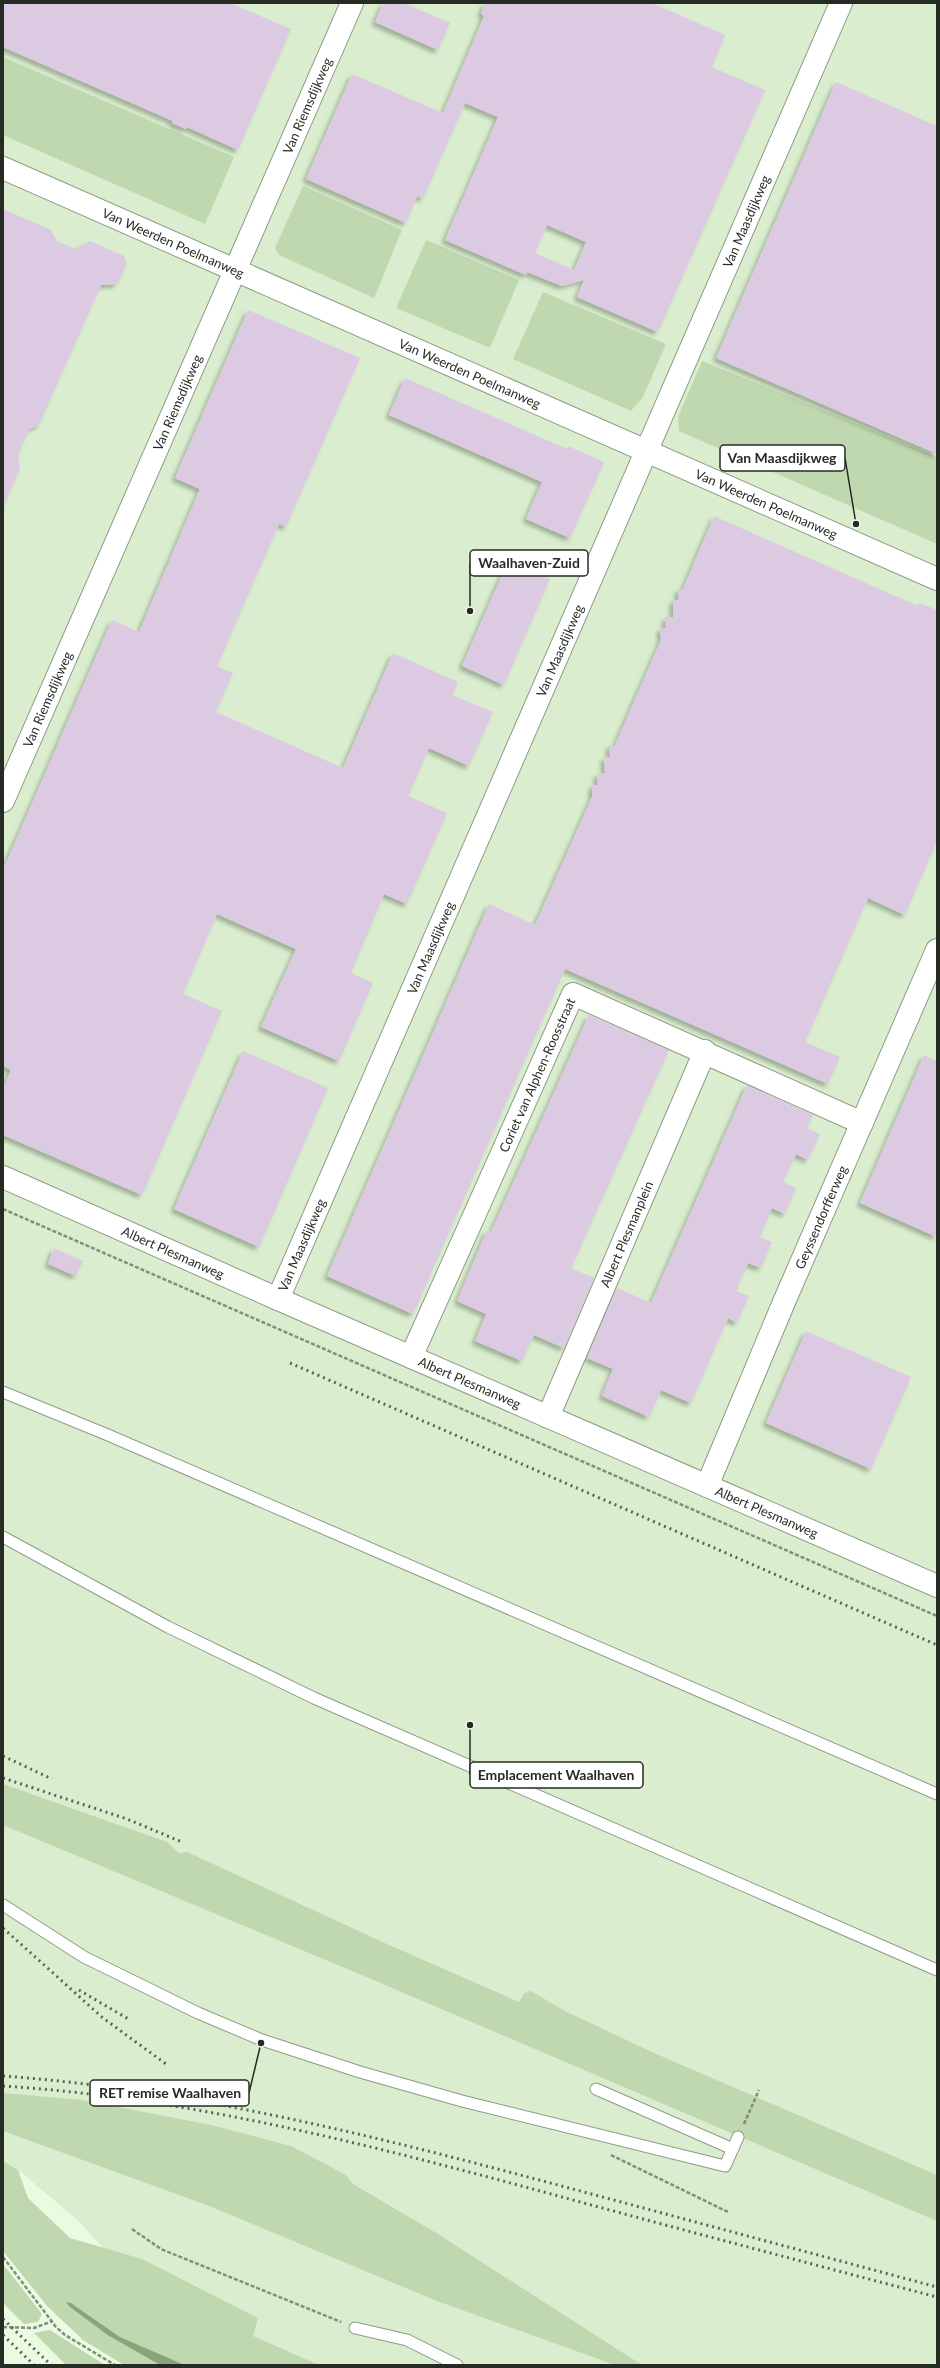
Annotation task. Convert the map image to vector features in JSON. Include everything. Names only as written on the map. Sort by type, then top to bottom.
[{"type":"street","name":"Van Riemsdijkweg","points":[[3,801],[352,3]]},
{"type":"street","name":"Van Maasdijkweg","points":[[278,1299],[841,3]]},
{"type":"street","name":"Van Weerden Poelmanweg","points":[[3,168],[937,579]]},
{"type":"street","name":"Geyssendorfferweg","points":[[707,1486],[937,950]]},
{"type":"street","name":"Coriet van Alphen-Roosstraat","points":[[411,1357],[573,994],[705,1051],[862,1123]]},
{"type":"street","name":"Albert Plesmanplein","points":[[548,1417],[705,1051]]},
{"type":"street","name":"Albert Plesmanweg","points":[[3,1177],[278,1299],[937,1586]]},
{"type":"lane","points":[[3,1392],[108,1435],[937,1794]]},
{"type":"lane","points":[[3,1537],[81,1581],[246,1667],[372,1724],[937,1970]]},
{"type":"lane","points":[[3,1905],[84,1957],[192,2010],[262,2040],[414,2088],[598,2136],[725,2166],[738,2137]]},
{"type":"lane","points":[[596,2089],[733,2149]]},
{"type":"lane","points":[[356,2328],[407,2340],[457,2365]]},
{"type":"path","name":"Albert Plesmanweg","points":[[3,1209],[937,1616]]},
{"type":"path","points":[[738,2137],[759,2090]]},
{"type":"path","points":[[598,2136],[595,2147],[728,2212]]},
{"type":"path","points":[[132,2229],[161,2249],[356,2328]]},
{"type":"path","points":[[3,2257],[52,2321],[65,2335],[115,2365]]},
{"type":"path","points":[[3,2327],[34,2328],[52,2321]]},
{"type":"shaded area","points":[[3,3],[937,3],[937,2365],[204,2365],[80,2222],[18,2170],[3,2161]]},
{"type":"shaded area","points":[[3,57],[234,157],[205,224],[3,135]]},
{"type":"shaded area","points":[[303,186],[402,230],[374,298],[279,255],[275,248]]},
{"type":"shaded area","points":[[426,240],[519,280],[490,348],[396,308]]},
{"type":"shaded area","points":[[543,292],[666,344],[643,397],[631,411],[513,359]]},
{"type":"shaded area","points":[[702,361],[937,457],[937,544],[679,431],[678,417]]},
{"type":"shaded area","points":[[3,1784],[167,1842],[179,1853],[187,1852],[387,1944],[519,2002],[525,1992],[528,1993],[529,1990],[565,2011],[654,2053],[937,2175],[937,2221],[364,1976],[3,1825]]},
{"type":"shaded area","points":[[3,2093],[82,2100],[211,2125],[291,2146],[346,2175],[353,2184],[438,2234],[642,2365],[615,2365],[437,2301],[212,2207],[3,2131]]},
{"type":"shaded area","points":[[3,2161],[18,2170],[28,2198],[70,2238],[142,2259],[258,2318],[253,2336],[319,2365],[185,2365],[120,2337],[71,2303],[67,2303],[109,2336],[160,2365],[124,2365],[83,2340],[47,2306],[3,2251]]},
{"type":"shaded area","points":[[3,2264],[42,2314],[38,2322],[24,2324],[3,2303]]},
{"type":"shaded area","points":[[66,2302],[71,2303],[120,2337],[185,2365],[160,2365],[109,2336],[70,2307]]},
{"type":"shaded area","points":[[50,2330],[105,2365],[66,2365],[34,2333]]},
{"type":"building","points":[[3,3],[230,3],[291,29],[238,150],[187,127],[186,129],[172,123],[173,121],[3,47]]},
{"type":"building","points":[[383,3],[404,3],[450,23],[438,50],[375,22]]},
{"type":"building","points":[[485,3],[652,3],[725,35],[712,67],[765,90],[658,332],[577,297],[584,280],[562,286],[527,272],[526,275],[445,240],[498,117],[465,103],[423,199],[417,196],[406,223],[306,179],[352,74],[443,113],[484,16],[481,14]],"holes":[[[547,225],[586,242],[574,270],[535,253]]]},
{"type":"building","points":[[836,82],[937,126],[937,454],[716,358]]},
{"type":"building","points":[[3,209],[51,230],[57,241],[76,249],[90,241],[124,256],[127,264],[117,284],[101,285],[39,425],[29,429],[18,455],[20,468],[3,508]]},
{"type":"building","points":[[248,310],[360,358],[286,527],[279,524],[217,666],[233,673],[216,712],[343,768],[393,653],[458,682],[452,695],[493,712],[469,766],[429,748],[408,796],[447,813],[407,904],[384,894],[351,973],[373,983],[339,1061],[261,1027],[296,949],[217,914],[183,994],[222,1011],[142,1195],[3,1135],[3,1089],[11,1070],[3,1066],[3,870],[112,620],[139,632],[200,489],[175,478]]},
{"type":"building","points":[[405,378],[567,449],[568,446],[604,462],[570,538],[526,519],[542,482],[389,415]]},
{"type":"building","points":[[714,516],[918,606],[920,603],[937,610],[937,841],[905,915],[868,898],[805,1042],[840,1057],[828,1084],[565,969],[413,1314],[327,1276],[489,904],[535,925],[592,797],[592,785],[597,785],[597,774],[605,773],[604,757],[610,757],[609,745],[615,745],[661,640],[660,628],[666,628],[665,617],[673,617],[673,600],[678,600],[678,589],[683,589]]},
{"type":"building","points":[[508,561],[550,579],[504,685],[462,666]]},
{"type":"building","points":[[589,1015],[669,1050],[571,1268],[594,1278],[564,1348],[534,1335],[522,1361],[475,1341],[486,1314],[457,1301],[487,1230],[491,1232]]},
{"type":"building","points":[[243,1051],[328,1088],[259,1247],[174,1209]]},
{"type":"building","points":[[924,1055],[937,1061],[937,1237],[860,1203]]},
{"type":"building","points":[[747,1085],[813,1115],[807,1128],[820,1134],[808,1160],[796,1154],[783,1182],[796,1188],[785,1214],[772,1208],[760,1237],[772,1242],[761,1268],[748,1263],[736,1291],[749,1296],[737,1323],[728,1318],[691,1403],[661,1390],[649,1417],[602,1396],[613,1369],[587,1358],[617,1288],[651,1303]]},
{"type":"building","points":[[54,1248],[83,1261],[76,1276],[48,1264]]},
{"type":"building","points":[[806,1331],[911,1377],[871,1469],[766,1423]]},
{"type":"railway","points":[[290,1363],[937,1645]]},
{"type":"railway","points":[[3,1756],[52,1779]]},
{"type":"railway","points":[[3,1778],[127,1819],[182,1842]]},
{"type":"railway","points":[[3,1928],[103,2018],[166,2064]]},
{"type":"railway","points":[[79,1990],[130,2020]]},
{"type":"railway","points":[[3,2076],[147,2092],[289,2118],[499,2169],[937,2287]]},
{"type":"railway","points":[[3,2086],[73,2092],[142,2101],[280,2126],[348,2141],[937,2297]]},
{"type":"railway","points":[[3,2319],[51,2365]]},
{"type":"railway","points":[[3,2335],[34,2365]]},
{"type":"place","name":"Van Maasdijkweg","points":[[856,524]]},
{"type":"place","name":"Waalhaven-Zuid","points":[[470,611]]},
{"type":"place","name":"Emplacement Waalhaven","points":[[470,1725]]},
{"type":"place","name":"RET remise Waalhaven","points":[[261,2043]]}]
